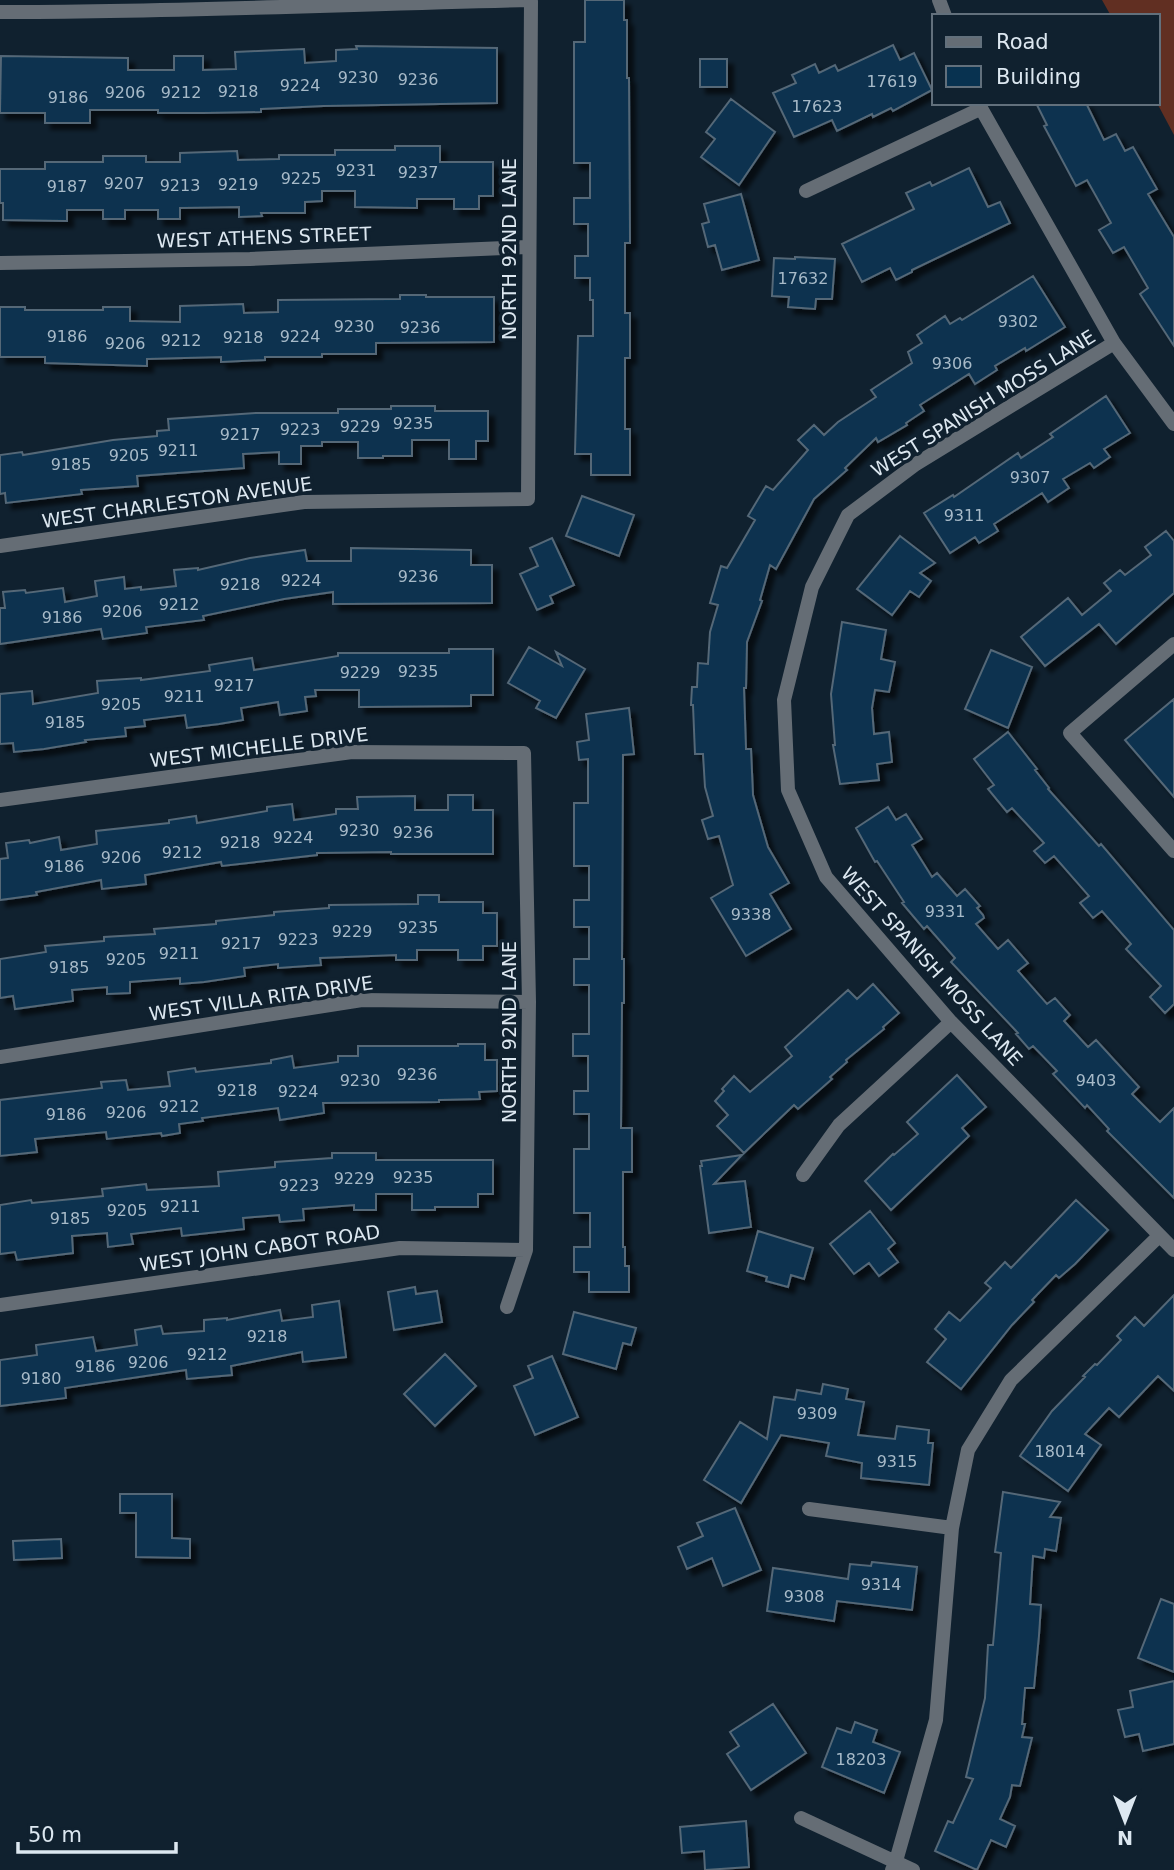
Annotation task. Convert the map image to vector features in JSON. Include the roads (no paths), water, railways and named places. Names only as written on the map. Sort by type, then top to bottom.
[{"type":"street","points":[[0,12],[138,12],[530,0]]},
{"type":"street","name":"NORTH 92ND LANE","points":[[528,499],[530,0]]},
{"type":"street","points":[[806,191],[979,106],[1114,343],[1174,424]]},
{"type":"street","name":"WEST ATHENS STREET","points":[[0,262],[250,259],[528,247]]},
{"type":"street","name":"WEST SPANISH MOSS LANE","points":[[1114,343],[916,464],[848,515],[812,587],[784,700],[788,790],[826,877],[951,1022],[1174,1250]]},
{"type":"street","name":"WEST CHARLESTON AVENUE","points":[[0,546],[304,502],[528,499]]},
{"type":"street","points":[[1174,644],[1070,733],[1174,851]]},
{"type":"street","name":"WEST MICHELLE DRIVE","points":[[0,800],[352,752],[524,753]]},
{"type":"street","name":"NORTH 92ND LANE","points":[[506,1307],[526,1250],[529,1002],[524,753]]},
{"type":"street","name":"WEST VILLA RITA DRIVE","points":[[0,1057],[362,1000],[529,1002]]},
{"type":"street","points":[[803,1175],[839,1125],[951,1022]]},
{"type":"street","points":[[894,1865],[936,1720],[952,1528],[968,1450],[1011,1381],[1158,1236]]},
{"type":"street","name":"WEST JOHN CABOT ROAD","points":[[0,1305],[400,1248],[526,1250]]},
{"type":"street","points":[[808,1509],[952,1528]]},
{"type":"street","points":[[801,1818],[894,1865],[914,1870]]}]
